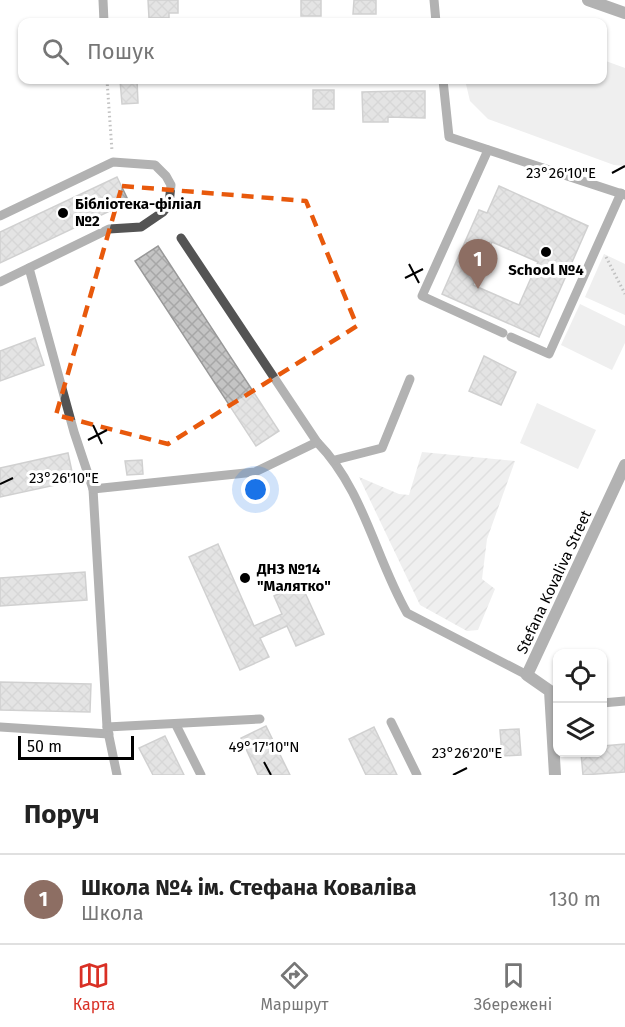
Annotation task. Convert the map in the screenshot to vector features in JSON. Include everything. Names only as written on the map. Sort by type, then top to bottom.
[{"type":"street","points":[[588,0],[625,13]]},
{"type":"street","name":"Stefana Kovaliva Street","points":[[554,703],[550,691],[527,675],[625,465]]},
{"type":"street","name":"Stefana Kovaliva Street","points":[[555,757],[555,775]]},
{"type":"lane","points":[[103,0],[104,18]]},
{"type":"lane","points":[[434,0],[436,18]]},
{"type":"lane","points":[[442,84],[449,137],[623,194],[549,354],[422,296],[488,150]]},
{"type":"lane","points":[[0,216],[113,162],[148,163],[162,170],[171,185],[169,204],[141,227],[109,229],[0,282]]},
{"type":"lane","points":[[181,238],[317,442],[335,460],[370,524],[407,613],[527,675]]},
{"type":"lane","points":[[29,268],[74,432],[93,489],[108,730],[118,773]]},
{"type":"lane","points":[[335,460],[382,448],[410,379]]},
{"type":"lane","points":[[93,489],[255,472],[317,442]]},
{"type":"lane","points":[[607,703],[625,702]]},
{"type":"lane","points":[[0,727],[108,730],[260,719]]},
{"type":"lane","points":[[391,722],[417,775]]},
{"type":"lane","points":[[176,725],[201,775]]},
{"type":"path","points":[[106,84],[113,162]]},
{"type":"path","points":[[600,241],[625,294]]},
{"type":"highlighted area","points":[[122,186],[306,201],[357,326],[168,444],[56,415]]},
{"type":"shaded area","points":[[607,61],[625,68],[625,166],[614,165],[488,119],[470,101],[466,84],[607,84]]},
{"type":"shaded area","points":[[604,254],[625,264],[625,315],[585,297]]},
{"type":"shaded area","points":[[580,304],[625,326],[625,343],[612,370],[561,345]]},
{"type":"shaded area","points":[[537,403],[596,430],[578,469],[520,443]]},
{"type":"shaded area","points":[[422,452],[515,461],[487,539],[482,579],[495,589],[478,630],[467,631],[420,605],[359,477],[399,494],[409,495]]},
{"type":"building","points":[[148,0],[178,0],[178,13],[169,13],[169,18],[149,18]]},
{"type":"building","points":[[301,0],[321,0],[321,16],[301,16]]},
{"type":"building","points":[[354,0],[376,0],[376,14],[353,14]]},
{"type":"building","points":[[120,84],[137,84],[138,103],[122,104]]},
{"type":"building","points":[[313,90],[334,90],[334,109],[313,109]]},
{"type":"building","points":[[425,91],[425,118],[388,117],[388,122],[363,122],[362,92]]},
{"type":"building","points":[[117,177],[129,202],[0,263],[0,232]]},
{"type":"building","name":"School №4","points":[[499,186],[588,226],[539,337],[442,294],[479,210],[487,213]],"holes":[[[492,242],[538,262],[519,305],[473,285]]]},
{"type":"building","points":[[158,246],[279,431],[256,446],[135,261]]},
{"type":"building","points":[[35,338],[44,365],[0,381],[0,351]]},
{"type":"building","points":[[484,356],[516,372],[501,405],[469,391]]},
{"type":"building","points":[[68,453],[74,481],[0,497],[0,468]]},
{"type":"building","points":[[142,460],[143,474],[127,475],[125,461]]},
{"type":"building","points":[[218,544],[254,626],[282,614],[274,596],[301,584],[324,634],[296,646],[287,626],[260,638],[269,657],[240,670],[189,557]]},
{"type":"building","points":[[85,572],[87,600],[0,606],[0,578]]},
{"type":"building","points":[[0,682],[91,684],[90,712],[0,710]]},
{"type":"building","points":[[266,726],[290,775],[258,775],[241,738]]},
{"type":"building","points":[[374,727],[397,775],[366,775],[349,739]]},
{"type":"building","points":[[519,729],[521,755],[502,756],[500,730]]},
{"type":"building","points":[[165,736],[184,775],[153,775],[139,748]]},
{"type":"building","points":[[625,744],[625,772],[583,775],[581,757],[607,757],[607,746]]},
{"type":"place","name":"Бібліотека-філіал №2","points":[[63,213]]},
{"type":"place","name":"School №4","points":[[546,252]]},
{"type":"place","name":"Школа №4 ім. Стефана Коваліва","points":[[478,289]]},
{"type":"place","name":"ДНЗ №14 \"Малятко\"","points":[[245,578]]}]
